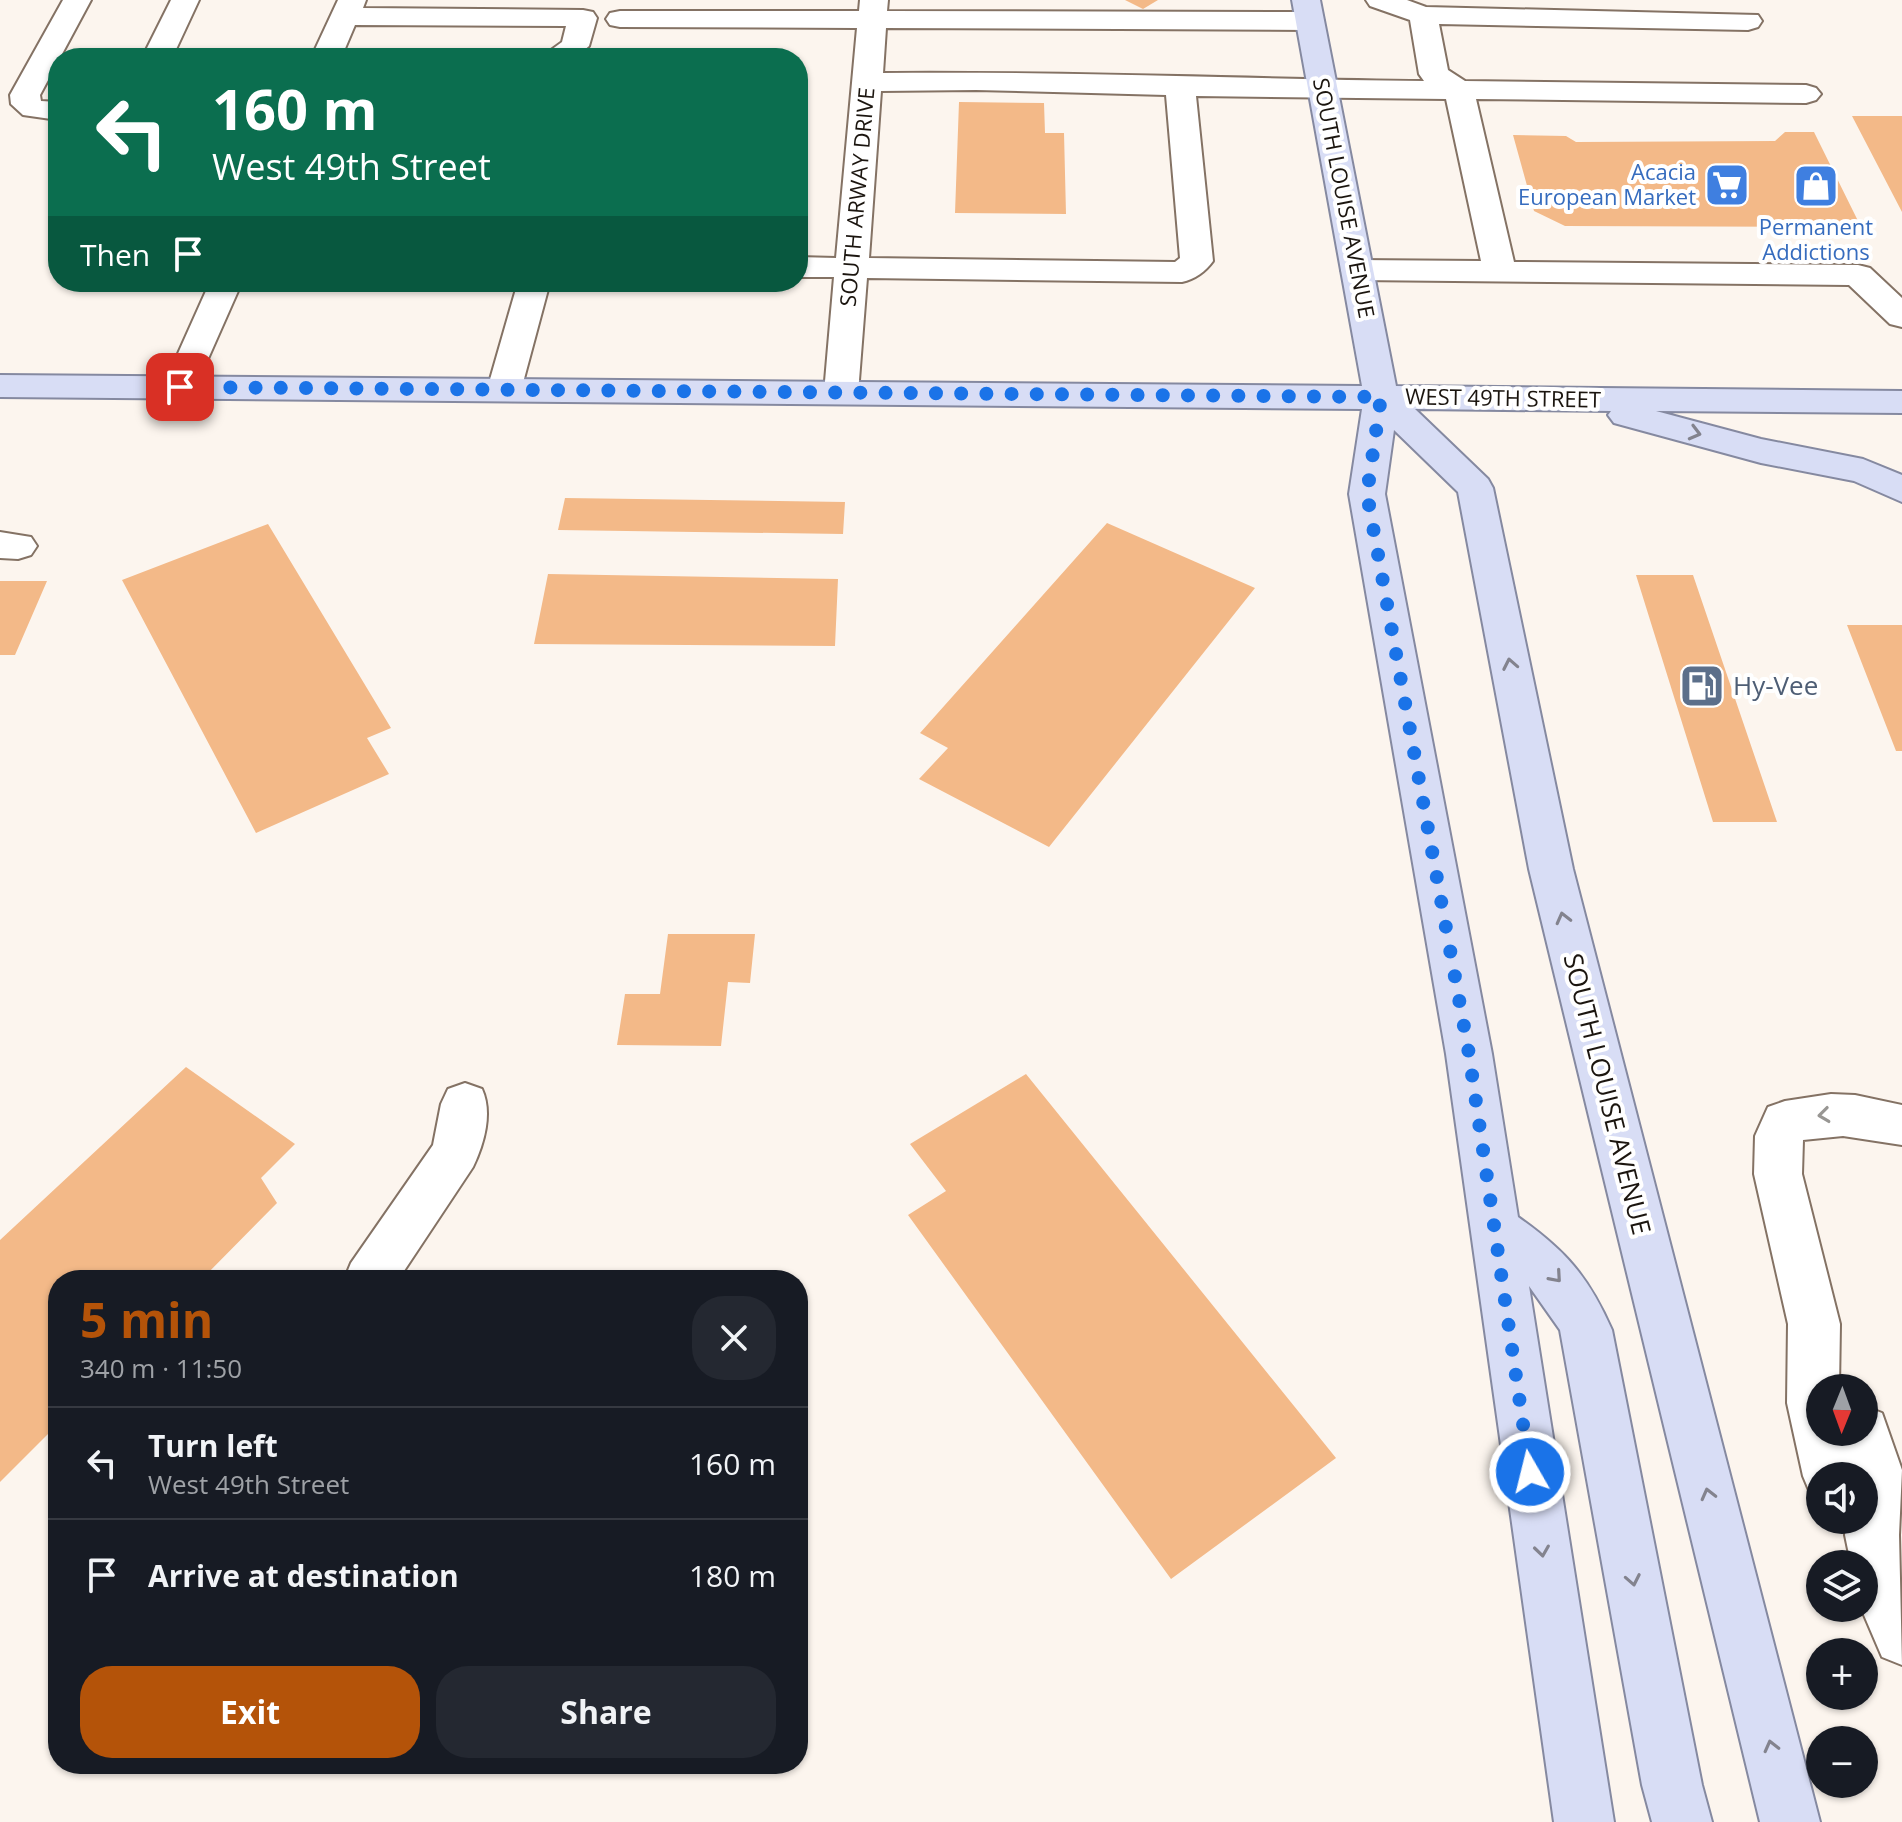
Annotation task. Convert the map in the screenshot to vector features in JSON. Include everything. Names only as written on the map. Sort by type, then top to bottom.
[{"type":"main road","name":"SOUTH LOUISE AVENUE","points":[[1308,11],[1381,397],[1367,494],[1469,1054],[1584,1822]]},
{"type":"main road","name":"WEST 49TH STREET","points":[[0,386],[1902,402]]},
{"type":"main road","name":"SOUTH LOUISE AVENUE","points":[[1381,397],[1475,488],[1551,869],[1790,1822]]},
{"type":"main road","points":[[1566,399],[1761,451],[1863,471],[1902,490]]},
{"type":"main road","points":[[1495,1229],[1551,1270],[1573,1298],[1586,1330],[1672,1785],[1682,1822]]},
{"type":"street","points":[[51,48],[77,0]]},
{"type":"street","points":[[162,48],[185,0]]},
{"type":"street","points":[[1380,0],[1423,15],[1748,21]]},
{"type":"street","points":[[330,48],[348,8],[583,18],[575,46],[572,48]]},
{"type":"street","points":[[620,19],[750,10],[1308,11]]},
{"type":"street","name":"SOUTH ARWAY DRIVE","points":[[841,393],[873,10]]},
{"type":"street","points":[[1423,15],[1434,74],[1459,90],[1500,273]]},
{"type":"street","points":[[48,53],[25,95],[26,104],[34,109],[48,110]]},
{"type":"street","points":[[867,82],[1806,94]]},
{"type":"street","points":[[808,267],[1182,272],[1197,261],[1180,87]]},
{"type":"street","points":[[1357,270],[1858,275],[1902,317]]},
{"type":"street","points":[[180,387],[222,292]]},
{"type":"street","points":[[504,390],[531,292]]},
{"type":"street","points":[[376,1270],[456,1152],[465,1104]]},
{"type":"street","points":[[1839,1374],[1814,1324],[1778,1174],[1779,1136],[1785,1122],[1824,1114],[1852,1113],[1900,1125]]},
{"type":"street","points":[[1814,1324],[1813,1403],[1827,1462]]},
{"type":"street","points":[[1868,1534],[1889,1607],[1902,1637]]},
{"type":"building","points":[[1125,0],[1158,0],[1143,9]]},
{"type":"building","points":[[959,102],[1044,103],[1045,133],[1064,133],[1066,214],[955,213]]},
{"type":"building","points":[[1852,116],[1902,116],[1902,212]]},
{"type":"building","points":[[1785,132],[1814,132],[1861,227],[1565,226],[1534,211],[1513,135],[1566,136],[1576,142],[1775,141]]},
{"type":"building","points":[[565,498],[845,502],[843,534],[558,530]]},
{"type":"building","points":[[1107,523],[1255,588],[1049,847],[919,779],[948,748],[920,733]]},
{"type":"building","points":[[268,524],[391,728],[367,738],[389,774],[256,833],[122,580]]},
{"type":"building","points":[[548,574],[838,579],[835,646],[534,644]]},
{"type":"building","points":[[1636,575],[1693,575],[1777,822],[1713,822]]},
{"type":"building","points":[[0,581],[47,581],[15,655],[0,655]]},
{"type":"building","points":[[1847,625],[1902,625],[1902,751],[1896,751]]},
{"type":"building","points":[[668,934],[755,934],[750,983],[728,982],[721,1046],[617,1045],[625,994],[660,994]]},
{"type":"building","points":[[186,1067],[295,1144],[261,1178],[277,1203],[211,1270],[48,1270],[48,1434],[0,1482],[0,1240]]},
{"type":"building","points":[[1026,1074],[1336,1458],[1171,1579],[908,1215],[946,1191],[910,1144]]},
{"type":"place","name":"Acacia European Market","points":[[1727,185]]},
{"type":"place","name":"Permanent Addictions","points":[[1816,186]]},
{"type":"place","name":"Hy-Vee","points":[[1702,686]]},
{"type":"route","points":[[180,387],[1381,397],[1367,494],[1469,1054],[1530,1472]]}]
